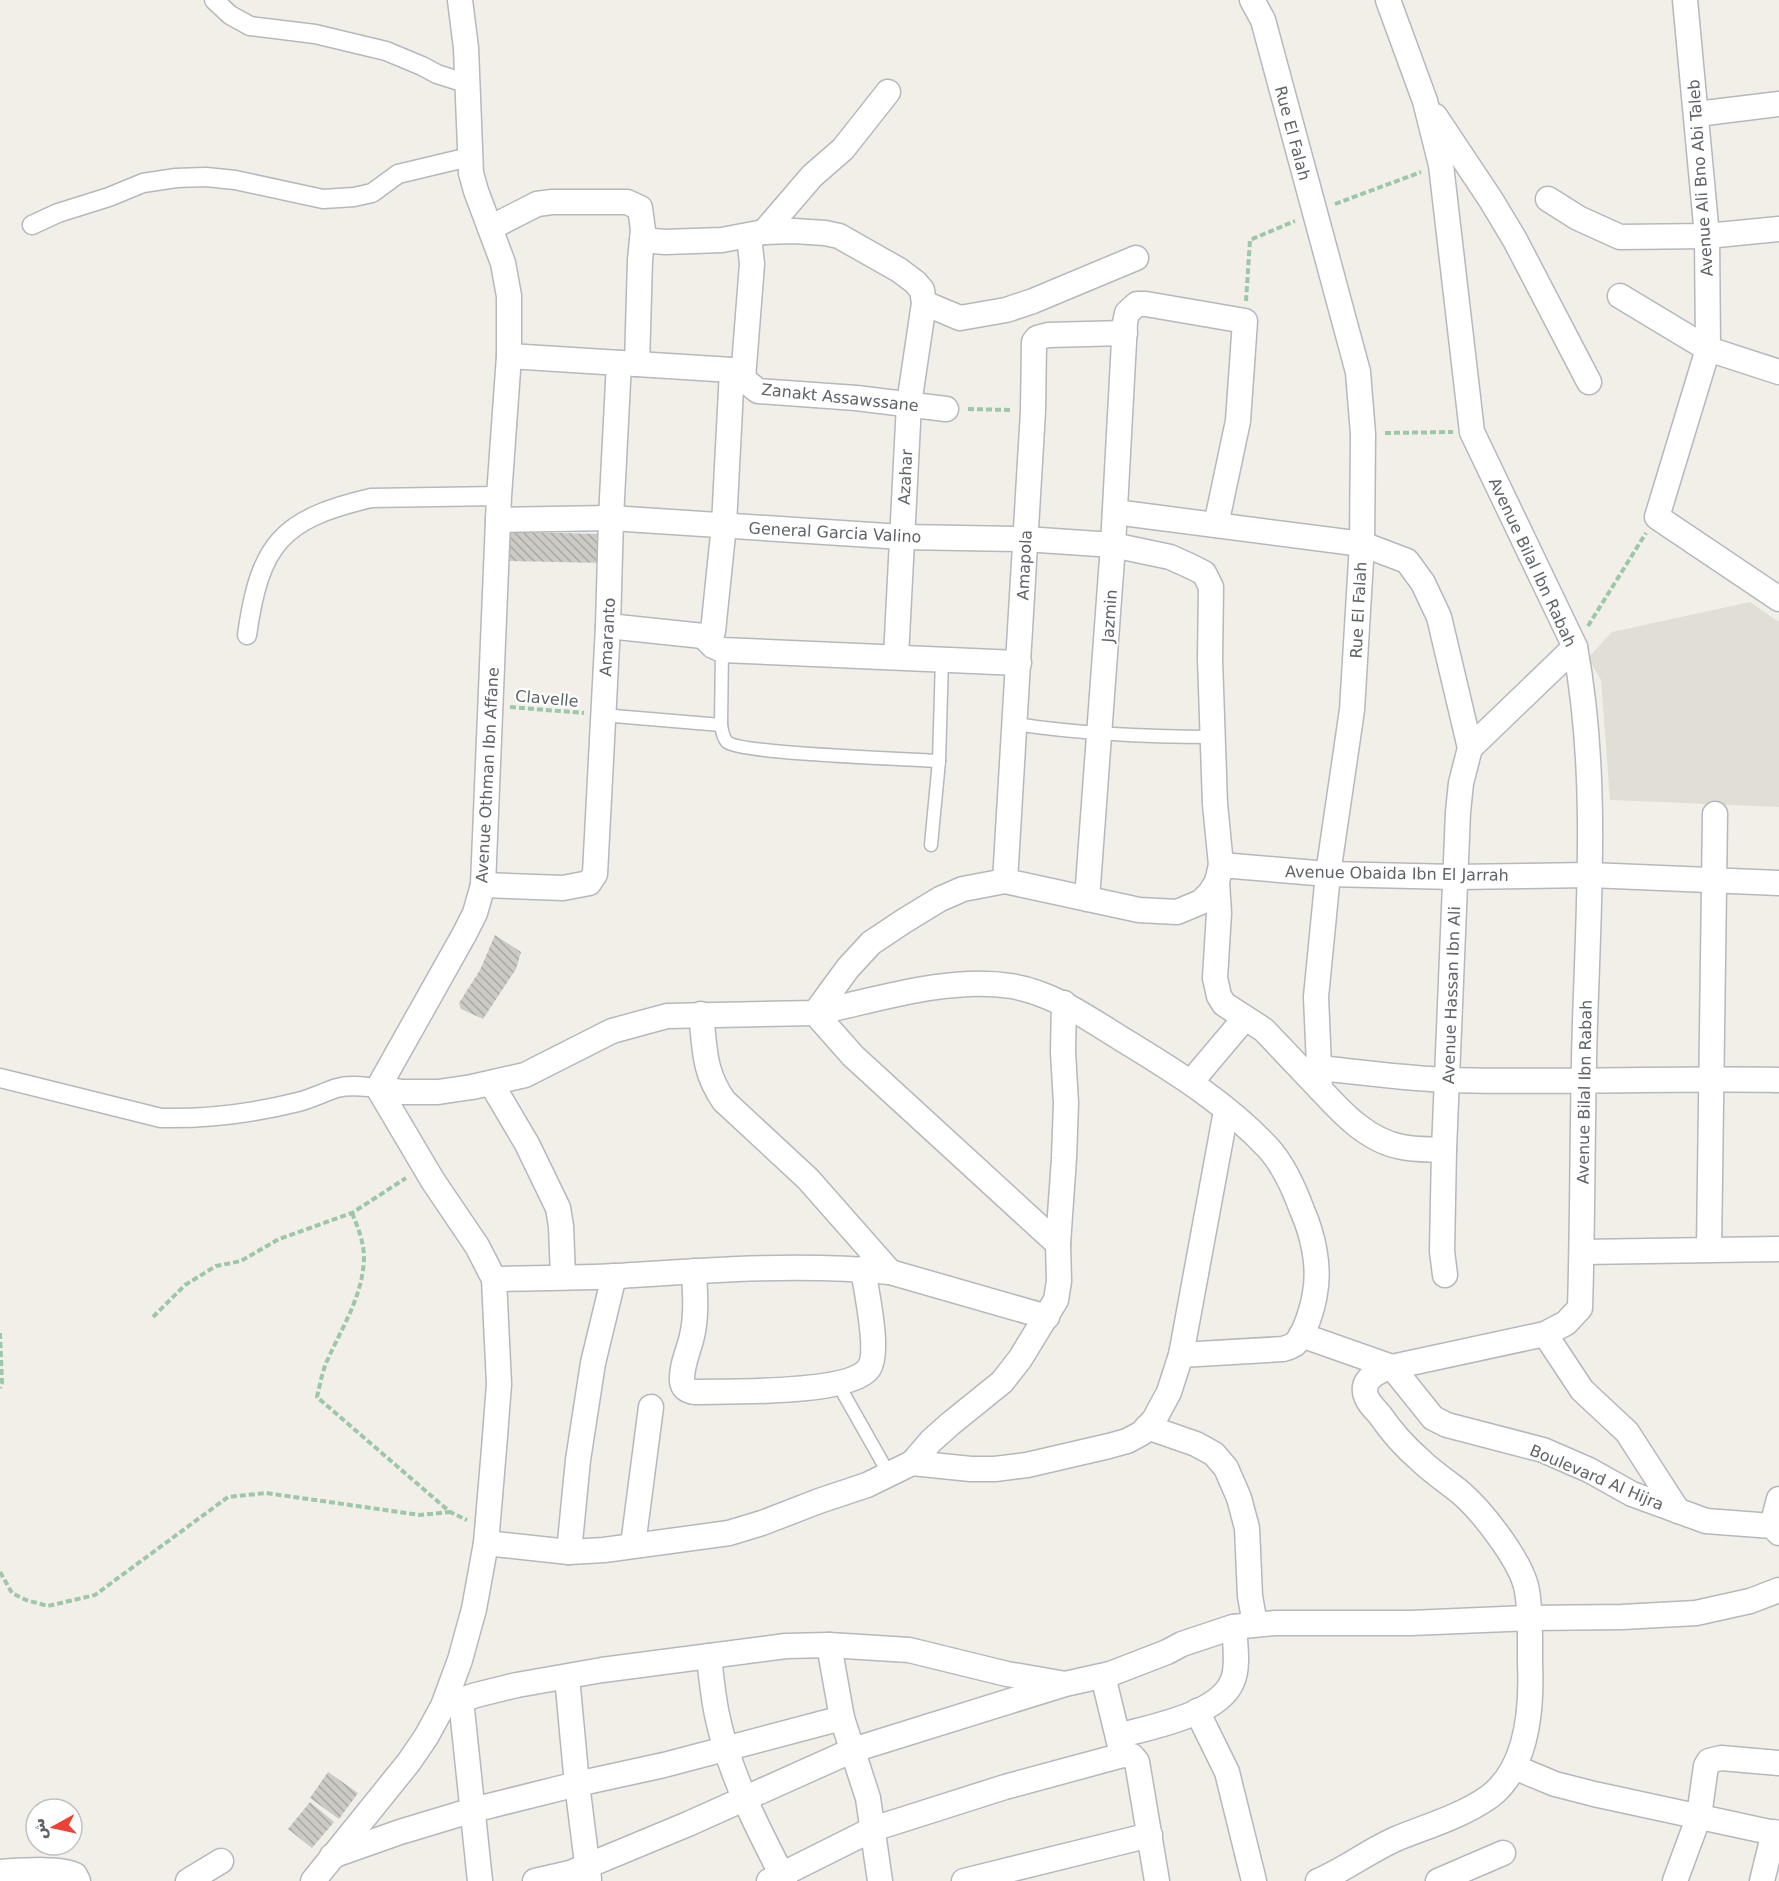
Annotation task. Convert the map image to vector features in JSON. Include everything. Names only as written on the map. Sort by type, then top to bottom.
[{"type":"street","points":[[214,0],[230,15],[250,26],[315,34],[386,51],[436,74],[468,84]]},
{"type":"street","name":"Avenue Othman Ibn Affane","points":[[378,1088],[465,933],[475,912],[483,885],[499,496],[509,356],[509,296],[503,263],[476,191],[469,157],[470,119],[466,48],[460,0]]},
{"type":"street","name":"Rue El Falah","points":[[1252,0],[1263,20],[1358,372],[1363,434],[1362,544],[1352,710],[1328,874],[1316,997],[1319,1078]]},
{"type":"street","name":"Avenue Bilal Ibn Rabah","points":[[1318,1881],[1396,1839],[1446,1820],[1488,1798],[1499,1788],[1514,1767],[1525,1735],[1531,1683],[1526,1586],[1513,1558],[1480,1513],[1463,1495],[1419,1460],[1391,1430],[1365,1395],[1365,1389],[1372,1377],[1380,1370],[1545,1334],[1566,1323],[1580,1308],[1583,1081],[1590,875],[1588,783],[1582,684],[1575,647],[1472,432],[1441,165],[1425,101],[1388,0]]},
{"type":"street","name":"Avenue Ali Bno Abi Taleb","points":[[1657,517],[1708,349],[1707,236],[1685,0]]},
{"type":"street","points":[[712,643],[711,633],[714,626],[737,375],[756,234],[812,176],[843,149],[888,92]]},
{"type":"street","points":[[1425,101],[1509,230],[1589,382]]},
{"type":"street","points":[[1697,114],[1779,104]]},
{"type":"street","points":[[33,225],[58,213],[109,197],[143,183],[176,178],[206,177],[235,180],[323,199],[354,198],[372,193],[398,174],[469,157]]},
{"type":"street","points":[[1548,199],[1578,218],[1620,237],[1707,236],[1779,230]]},
{"type":"street","name":"Amaranto","points":[[483,885],[563,888],[589,883],[595,874],[608,626],[611,518],[640,260],[642,218],[640,208],[627,202],[552,202],[537,204],[490,228]]},
{"type":"street","points":[[642,240],[686,242],[722,240],[794,231],[839,236],[915,282],[922,290],[924,303],[960,318],[1006,310],[1034,301],[1136,258]]},
{"type":"street","points":[[1620,296],[1708,349],[1779,372]]},
{"type":"street","name":"Azahar","points":[[896,657],[909,404],[924,303]]},
{"type":"street","name":"Jazmin","points":[[1088,899],[1101,733],[1127,314],[1137,304],[1146,304],[1245,321]]},
{"type":"street","points":[[1216,525],[1238,421],[1245,321]]},
{"type":"street","name":"Amapola","points":[[1005,881],[1033,411],[1034,342],[1037,338],[1048,335],[1125,333]]},
{"type":"street","name":"Zanakt Assawssane","points":[[509,356],[628,364],[737,375],[758,391],[856,398],[946,409]]},
{"type":"street","points":[[247,634],[254,593],[270,551],[287,531],[307,518],[371,498],[499,496]]},
{"type":"street","name":"Avenue Hassan Ibn Ali","points":[[1115,512],[1362,544],[1407,561],[1423,583],[1439,617],[1470,748],[1461,783],[1455,877],[1444,1150],[1442,1251],[1445,1275]]},
{"type":"street","points":[[1657,517],[1779,599]]},
{"type":"street","name":"General Garcia Valino","points":[[498,520],[611,518],[902,537],[1025,539],[1113,545],[1170,557],[1204,573],[1211,587],[1210,659],[1219,873],[1215,978],[1219,996],[1224,1004],[1264,1030],[1319,1078]]},
{"type":"street","points":[[608,626],[712,643],[896,657],[1019,663]]},
{"type":"street","points":[[1470,748],[1575,647]]},
{"type":"street","points":[[1709,1249],[1715,814]]},
{"type":"street","points":[[815,1013],[848,968],[871,944],[940,899],[963,890],[1005,881],[1139,910],[1177,912],[1201,902],[1210,893],[1219,873]]},
{"type":"street","name":"Avenue Obaida Ibn El Jarrah","points":[[1219,873],[1455,877],[1590,875],[1779,883]]},
{"type":"street","points":[[0,1078],[161,1118],[188,1119],[299,1102],[339,1088],[359,1086],[402,1092],[438,1092],[491,1083],[525,1075],[612,1030],[667,1016],[815,1013],[934,986],[969,984],[1011,986],[1064,1003],[1191,1082],[1239,1121],[1271,1151],[1294,1190],[1311,1231],[1318,1280],[1313,1305],[1295,1345],[1283,1349],[1181,1355]]},
{"type":"street","points":[[487,1536],[569,1552],[604,1550],[729,1533],[867,1485],[912,1463],[931,1441],[1002,1382],[1020,1359],[1056,1300],[1060,1272],[1058,1244],[1065,1158],[1064,1003]]},
{"type":"street","points":[[815,1013],[853,1056],[1058,1244]]},
{"type":"street","points":[[701,1014],[706,1064],[714,1086],[724,1101],[808,1179],[890,1272]]},
{"type":"street","points":[[1191,1082],[1245,1018]]},
{"type":"street","points":[[1319,1078],[1583,1081],[1779,1080]]},
{"type":"street","points":[[1319,1078],[1341,1112],[1362,1129],[1383,1141],[1402,1147],[1444,1150]]},
{"type":"street","points":[[491,1083],[527,1144],[558,1208],[561,1226],[562,1277]]},
{"type":"street","points":[[378,1088],[424,1166],[477,1246],[494,1279],[499,1384],[487,1536],[474,1609],[460,1660],[452,1703],[473,1810],[480,1881]]},
{"type":"street","points":[[912,1463],[971,1469],[1027,1465],[1127,1441],[1142,1433],[1154,1420],[1169,1392],[1181,1355],[1226,1111]]},
{"type":"street","points":[[1582,1252],[1779,1249]]},
{"type":"street","points":[[494,1279],[770,1268],[863,1269],[890,1272],[1047,1317]]},
{"type":"street","points":[[694,1271],[694,1320],[682,1379],[684,1387],[688,1391],[753,1391],[838,1384],[859,1377],[869,1368],[873,1356],[873,1339],[863,1269]]},
{"type":"street","points":[[569,1552],[578,1460],[593,1363],[614,1276]]},
{"type":"street","points":[[1545,1334],[1582,1390],[1627,1432],[1678,1511]]},
{"type":"street","points":[[1301,1335],[1392,1366]]},
{"type":"street","name":"Boulevard Al Hijra","points":[[1392,1366],[1433,1418],[1447,1425],[1543,1450],[1589,1470],[1632,1494],[1706,1521],[1775,1530]]},
{"type":"street","points":[[633,1545],[651,1407]]},
{"type":"street","points":[[709,1656],[717,1714],[726,1748],[779,1879],[873,1829],[1005,1787],[1120,1745],[1165,1723],[1210,1705],[1224,1696],[1233,1681],[1236,1655],[1245,1625],[1250,1596],[1247,1528],[1239,1498],[1226,1468],[1214,1454],[1197,1444],[1147,1427]]},
{"type":"street","points":[[1775,1530],[1779,1499]]},
{"type":"street","points":[[536,1881],[570,1873],[588,1873],[745,1798],[853,1750],[1065,1684],[1103,1676],[1182,1644],[1245,1625],[1411,1623],[1696,1613],[1750,1601],[1779,1590]]},
{"type":"street","points":[[313,1881],[409,1762],[452,1703],[517,1686],[567,1677],[786,1646],[829,1645],[909,1650],[1007,1674],[1065,1684]]},
{"type":"street","points":[[829,1645],[842,1718],[868,1798],[880,1881]]},
{"type":"street","points":[[1103,1676],[1120,1745],[1137,1762],[1157,1881]]},
{"type":"street","points":[[567,1677],[588,1873]]},
{"type":"street","points":[[1197,1711],[1227,1772],[1254,1881]]},
{"type":"street","points":[[332,1856],[473,1810],[664,1765],[842,1718]]},
{"type":"street","points":[[1675,1881],[1699,1816],[1706,1766],[1709,1761],[1721,1758],[1779,1763]]},
{"type":"street","points":[[1514,1767],[1556,1784],[1594,1794],[1776,1833],[1762,1881]]},
{"type":"street","points":[[964,1881],[1150,1834]]},
{"type":"street","points":[[1438,1881],[1503,1853]]},
{"type":"street","points":[[188,1881],[221,1861]]},
{"type":"street","points":[[0,1872],[68,1872],[75,1875],[78,1881]]},
{"type":"lane","points":[[712,643],[721,725],[723,735],[728,742],[736,746],[781,752],[939,761]]},
{"type":"lane","points":[[931,845],[939,761],[942,659]]},
{"type":"lane","points":[[602,715],[721,725]]},
{"type":"lane","points":[[1015,724],[1055,730],[1148,736],[1213,736]]},
{"type":"lane","points":[[838,1384],[889,1474]]},
{"type":"path","points":[[1245,321],[1250,240],[1314,212],[1441,165]]},
{"type":"path","points":[[946,409],[1033,411]]},
{"type":"path","points":[[1363,434],[1472,432]]},
{"type":"path","points":[[1575,647],[1657,517]]},
{"type":"path","name":"Clavelle","points":[[490,706],[602,715]]},
{"type":"path","points":[[153,1317],[185,1285],[216,1266],[241,1261],[279,1239],[352,1213],[424,1166]]},
{"type":"path","points":[[352,1213],[360,1232],[364,1257],[360,1288],[346,1324],[326,1362],[317,1396],[450,1512],[487,1536]]},
{"type":"path","points":[[0,1333],[2,1383],[0,1388]]},
{"type":"path","points":[[0,1572],[12,1593],[26,1600],[48,1606],[95,1594],[228,1497],[266,1493],[420,1515],[450,1512]]},
{"type":"shaded area","points":[[1750,602],[1779,622],[1779,807],[1610,800],[1601,680],[1588,658],[1612,632]]},
{"type":"building","points":[[508,532],[605,534],[604,563],[507,561]]},
{"type":"building","points":[[495,935],[521,952],[516,969],[483,1019],[461,1009],[459,1003],[480,970]]},
{"type":"building","points":[[328,1772],[358,1793],[339,1819],[310,1798]]},
{"type":"building","points":[[310,1802],[334,1822],[312,1848],[288,1829]]}]
